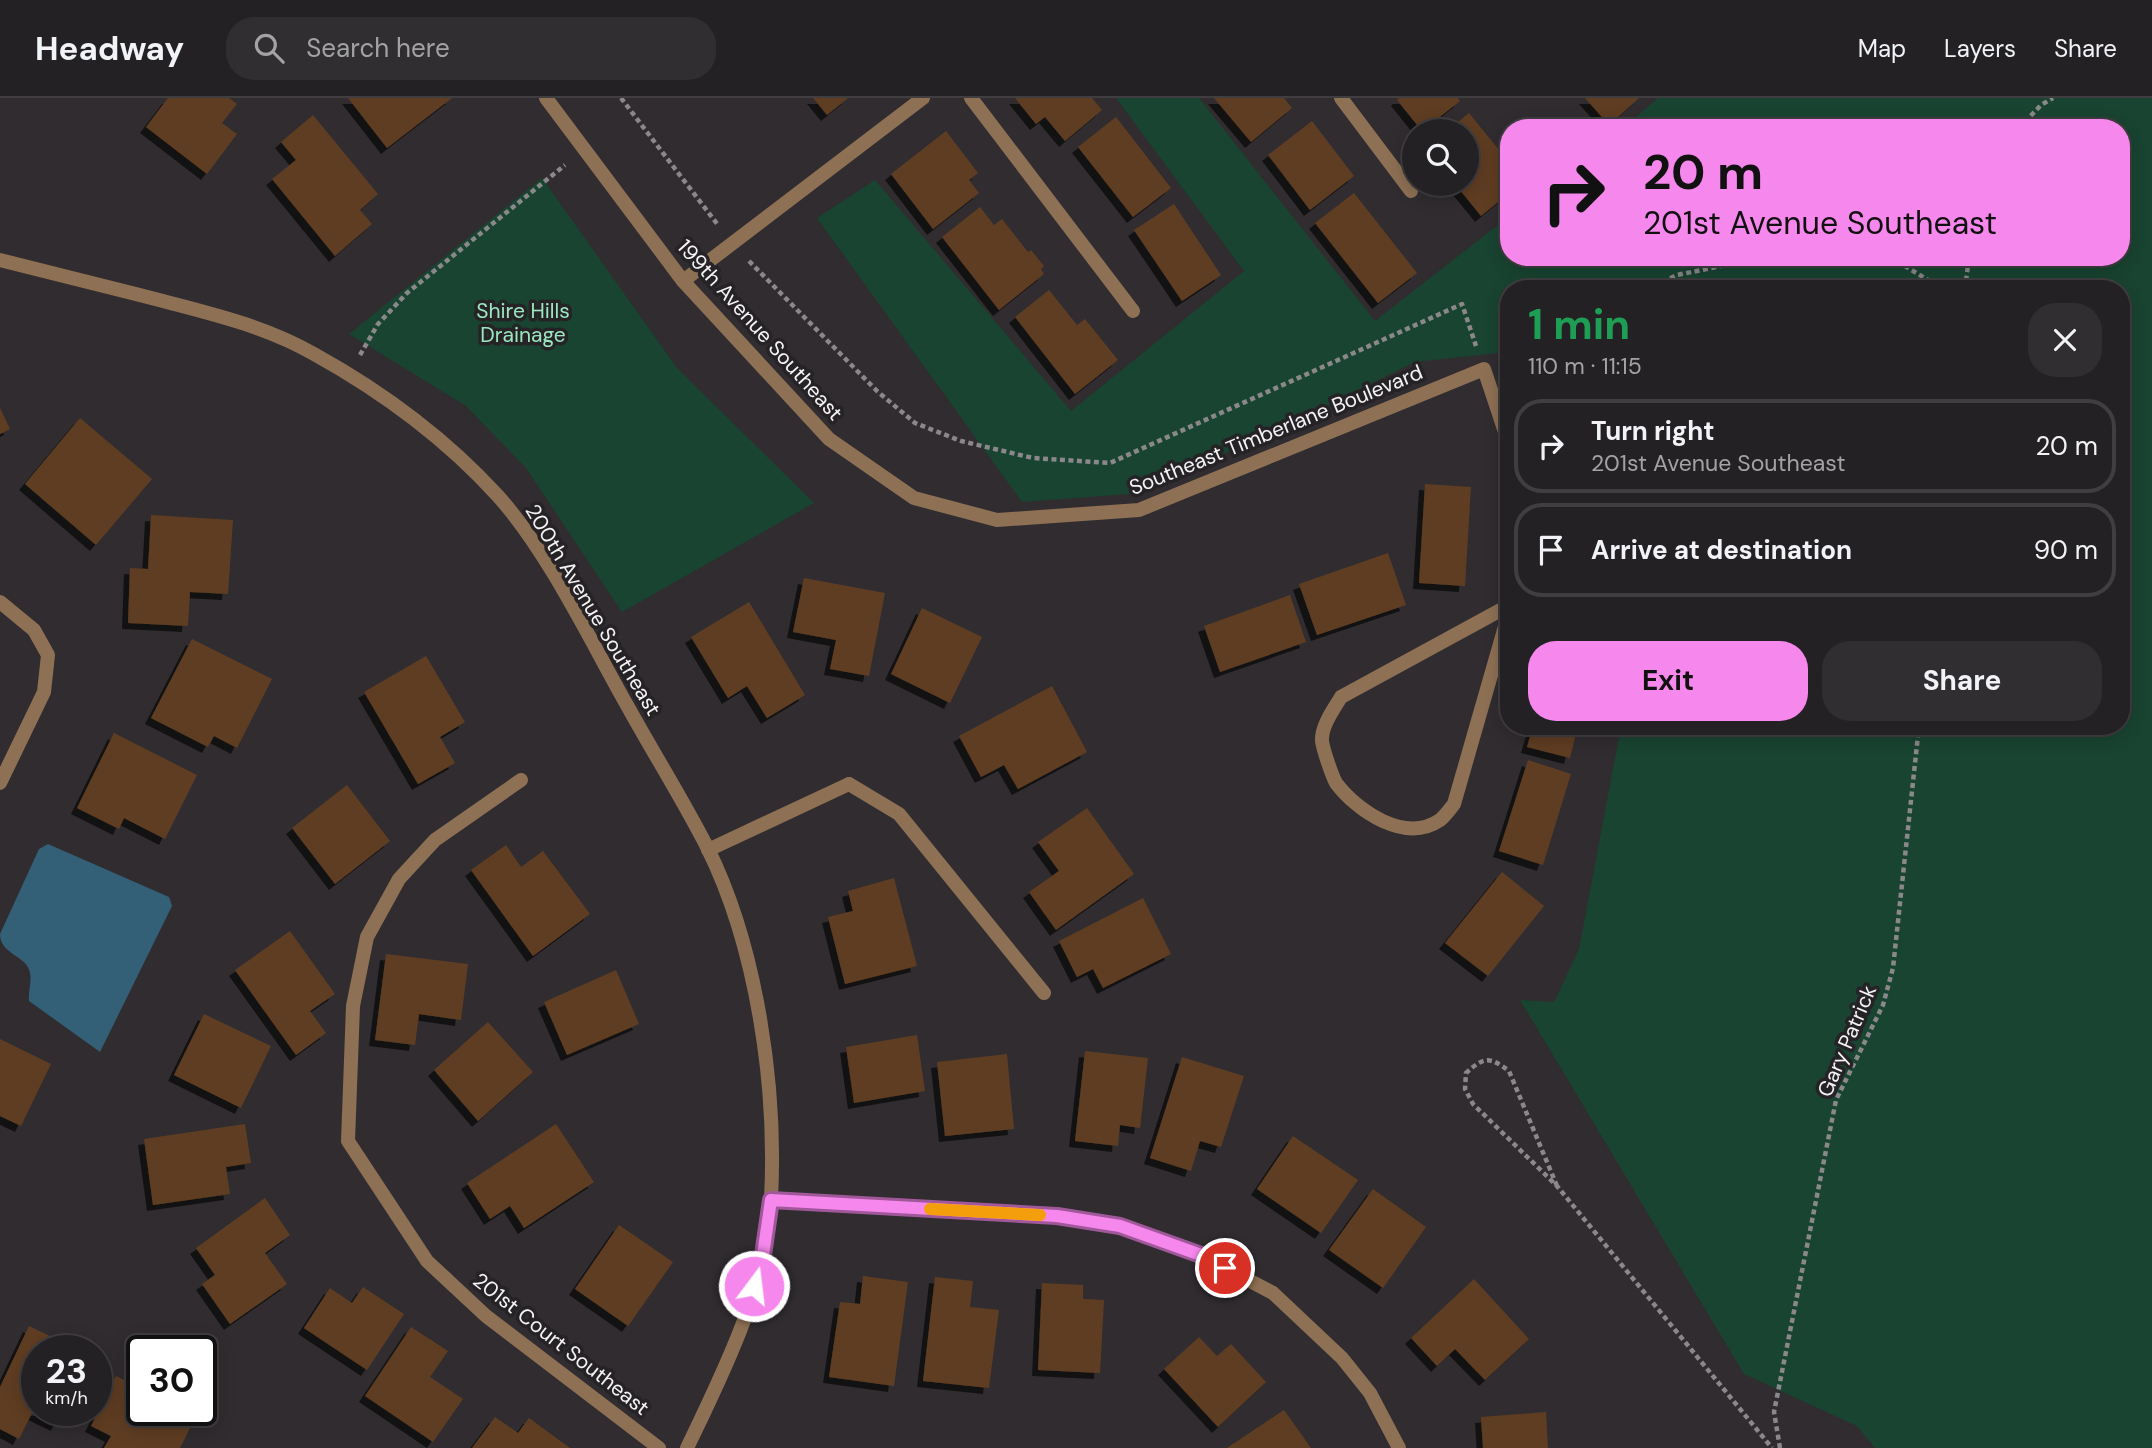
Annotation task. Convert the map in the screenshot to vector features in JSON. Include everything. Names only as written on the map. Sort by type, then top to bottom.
[{"type":"street","name":"199th Avenue Southeast","points":[[546,98],[683,281],[829,439],[914,498],[998,520]]},
{"type":"street","points":[[683,281],[923,98]]},
{"type":"street","points":[[971,98],[1133,311]]},
{"type":"street","points":[[1341,98],[1402,179]]},
{"type":"street","name":"200th Avenue Southeast","points":[[0,260],[246,322],[314,353],[420,424],[459,457],[506,506],[533,543],[573,608],[708,850],[746,946],[770,1087],[771,1200],[762,1262],[739,1335],[687,1448]]},
{"type":"street","points":[[1484,369],[1500,417]]},
{"type":"street","name":"Southeast Timberlane Boulevard","points":[[998,520],[1139,510],[1484,369]]},
{"type":"street","points":[[0,602],[34,630],[48,655],[44,692],[0,783]]},
{"type":"street","points":[[1500,611],[1341,697],[1327,722],[1322,741],[1335,781],[1359,807],[1380,820],[1405,828],[1423,827],[1440,820],[1454,804],[1500,644]]},
{"type":"street","name":"201st Court Southeast","points":[[522,780],[435,840],[399,879],[367,937],[353,1006],[348,1141],[427,1261],[486,1316],[659,1448]]},
{"type":"street","points":[[708,850],[849,784],[899,814],[1044,993]]},
{"type":"street","points":[[771,1200],[1057,1216],[1120,1226],[1201,1255],[1273,1293],[1342,1358],[1370,1394],[1399,1448]]},
{"type":"path","points":[[621,98],[732,244],[877,391],[915,423],[961,441],[1033,458],[1110,463],[1462,304],[1484,369]]},
{"type":"path","points":[[2029,119],[2053,98]]},
{"type":"path","points":[[348,376],[377,324],[390,309],[584,149]]},
{"type":"path","points":[[1666,280],[1677,275],[1721,266]]},
{"type":"path","points":[[1904,266],[1926,280]]},
{"type":"path","name":"Gary Patrick","points":[[1780,1448],[1774,1412],[1836,1100],[1882,1005],[1893,968],[1918,735]]},
{"type":"path","points":[[1557,1186],[1509,1071],[1497,1062],[1480,1060],[1466,1073],[1465,1089],[1472,1104],[1557,1186],[1772,1448]]},
{"type":"green space","points":[[1116,98],[1199,98],[1375,321],[1500,223],[1500,266],[2130,266],[2130,119],[1634,119],[1658,98],[2152,98],[2152,1448],[1875,1448],[1857,1426],[1744,1374],[1520,1000],[1554,1002],[1579,949],[1619,735],[2130,735],[2130,280],[1500,280],[1500,353],[1415,362],[1261,438],[1129,494],[1022,502],[817,218],[875,180],[1071,411],[1244,271]]},
{"type":"green space","name":"Shire Hills Drainage","points":[[542,178],[677,368],[814,503],[622,612],[526,468],[466,406],[349,334]]},
{"type":"water","points":[[48,844],[169,897],[172,906],[100,1052],[29,1001],[28,967],[1,941],[0,934],[39,849]]},
{"type":"building","points":[[168,98],[229,98],[237,104],[222,123],[237,134],[207,174],[146,127]]},
{"type":"building","points":[[348,98],[452,98],[387,148]]},
{"type":"building","points":[[813,98],[848,98],[827,115]]},
{"type":"building","points":[[1015,98],[1092,98],[1102,110],[1065,141],[1045,117],[1036,124]]},
{"type":"building","points":[[1214,98],[1284,98],[1292,108],[1251,142]]},
{"type":"building","points":[[1458,98],[1460,101],[1437,119],[1412,119],[1397,100]]},
{"type":"building","points":[[1585,98],[1639,98],[1616,119],[1604,119]]},
{"type":"building","points":[[1469,113],[1474,119],[1462,119]]},
{"type":"building","points":[[313,115],[378,194],[360,210],[372,224],[335,256],[272,179],[296,160],[281,142]]},
{"type":"building","points":[[1116,117],[1171,188],[1133,217],[1078,147]]},
{"type":"building","points":[[1312,121],[1354,176],[1310,210],[1268,155]]},
{"type":"building","points":[[1479,125],[1500,151],[1500,201],[1481,216],[1465,196],[1479,196]]},
{"type":"building","points":[[946,131],[978,173],[969,180],[979,193],[933,229],[891,174]]},
{"type":"building","points":[[1354,193],[1417,273],[1378,303],[1315,223]]},
{"type":"building","points":[[1174,204],[1221,275],[1182,301],[1134,230]]},
{"type":"building","points":[[980,207],[994,225],[1002,219],[1028,252],[1031,250],[1044,266],[1041,269],[1044,274],[999,310],[942,237]]},
{"type":"building","points":[[1049,290],[1077,325],[1085,319],[1118,360],[1075,394],[1015,317]]},
{"type":"building","points":[[0,408],[10,429],[0,434]]},
{"type":"building","points":[[80,418],[152,479],[96,545],[25,484]]},
{"type":"building","points":[[1425,484],[1471,487],[1465,586],[1419,583]]},
{"type":"building","points":[[151,515],[233,520],[228,594],[190,592],[188,626],[128,623],[130,568],[148,569]]},
{"type":"building","points":[[1388,553],[1406,605],[1317,635],[1299,584]]},
{"type":"building","points":[[804,578],[885,593],[869,676],[830,669],[836,640],[793,632]]},
{"type":"building","points":[[1290,595],[1306,642],[1220,672],[1204,626]]},
{"type":"building","points":[[749,602],[805,695],[767,718],[747,686],[728,698],[691,637]]},
{"type":"building","points":[[922,608],[982,637],[950,703],[891,674]]},
{"type":"building","points":[[192,639],[272,679],[237,748],[214,736],[208,747],[151,718]]},
{"type":"building","points":[[426,656],[465,722],[440,737],[455,763],[418,784],[364,692]]},
{"type":"building","points":[[1052,686],[1087,752],[1018,789],[1004,765],[981,777],[959,736]]},
{"type":"building","points":[[114,733],[197,775],[165,839],[124,818],[119,829],[77,808]]},
{"type":"building","points":[[1530,735],[1576,735],[1570,758],[1527,747]]},
{"type":"building","points":[[1528,760],[1571,774],[1543,865],[1499,851]]},
{"type":"building","points":[[347,785],[390,841],[335,884],[292,828]]},
{"type":"building","points":[[1087,808],[1134,874],[1056,930],[1029,892],[1059,871],[1038,842]]},
{"type":"building","points":[[506,845],[521,867],[543,851],[590,914],[533,956],[471,870]]},
{"type":"building","points":[[1502,872],[1544,906],[1488,976],[1445,943]]},
{"type":"building","points":[[894,878],[917,966],[845,984],[828,917],[853,911],[848,891]]},
{"type":"building","points":[[1143,898],[1171,954],[1103,988],[1093,969],[1077,977],[1059,941]]},
{"type":"building","points":[[290,931],[335,994],[310,1011],[326,1033],[296,1055],[235,970]]},
{"type":"building","points":[[386,954],[468,964],[461,1020],[419,1014],[415,1045],[375,1040]]},
{"type":"building","points":[[616,970],[639,1024],[567,1055],[544,1002]]},
{"type":"building","points":[[204,1014],[271,1046],[241,1108],[174,1075]]},
{"type":"building","points":[[488,1022],[533,1072],[478,1121],[434,1070]]},
{"type":"building","points":[[917,1035],[925,1091],[854,1103],[846,1047]]},
{"type":"building","points":[[0,1039],[51,1064],[21,1126],[0,1116]]},
{"type":"building","points":[[1085,1051],[1148,1058],[1140,1128],[1120,1125],[1118,1146],[1075,1141]]},
{"type":"building","points":[[1007,1054],[1014,1129],[945,1136],[937,1062]]},
{"type":"building","points":[[1182,1057],[1244,1076],[1221,1147],[1200,1141],[1191,1171],[1150,1158]]},
{"type":"building","points":[[245,1124],[251,1163],[226,1167],[230,1194],[153,1205],[144,1139]]},
{"type":"building","points":[[556,1124],[594,1182],[524,1228],[510,1206],[490,1219],[467,1183]]},
{"type":"building","points":[[1293,1136],[1358,1180],[1321,1233],[1257,1189]]},
{"type":"building","points":[[1373,1189],[1426,1227],[1383,1288],[1329,1250]]},
{"type":"building","points":[[265,1198],[290,1235],[265,1253],[287,1284],[230,1324],[202,1284],[215,1275],[196,1248]]},
{"type":"building","points":[[619,1225],[673,1262],[628,1326],[575,1289]]},
{"type":"building","points":[[863,1276],[908,1282],[894,1386],[829,1377],[840,1302],[860,1304]]},
{"type":"building","points":[[935,1277],[973,1281],[970,1307],[999,1310],[989,1388],[923,1381]]},
{"type":"building","points":[[1474,1279],[1529,1339],[1485,1380],[1455,1349],[1437,1366],[1411,1338]]},
{"type":"building","points":[[1042,1283],[1083,1285],[1083,1299],[1104,1300],[1100,1373],[1038,1370]]},
{"type":"building","points":[[363,1287],[404,1314],[367,1370],[304,1328],[330,1288],[352,1303]]},
{"type":"building","points":[[29,1326],[48,1335],[25,1335]]},
{"type":"building","points":[[411,1327],[448,1351],[430,1377],[463,1399],[433,1442],[365,1396]]},
{"type":"building","points":[[1199,1337],[1217,1356],[1231,1344],[1266,1382],[1218,1427],[1164,1369]]},
{"type":"building","points":[[21,1343],[21,1426],[26,1426],[19,1439],[0,1429],[0,1387]]},
{"type":"building","points":[[116,1376],[126,1381],[126,1426],[191,1426],[180,1448],[104,1448],[111,1436],[91,1426],[112,1426],[112,1384]]},
{"type":"building","points":[[1284,1410],[1311,1448],[1227,1448]]},
{"type":"building","points":[[1546,1412],[1548,1448],[1483,1448],[1481,1417]]},
{"type":"building","points":[[495,1417],[518,1433],[529,1418],[570,1448],[472,1448]]},
{"type":"slow traffic","points":[[930,1209],[1040,1215]]},
{"type":"route","points":[[754,1286],[762,1262],[771,1200],[1057,1216],[1120,1226],[1201,1255],[1225,1268]]}]
